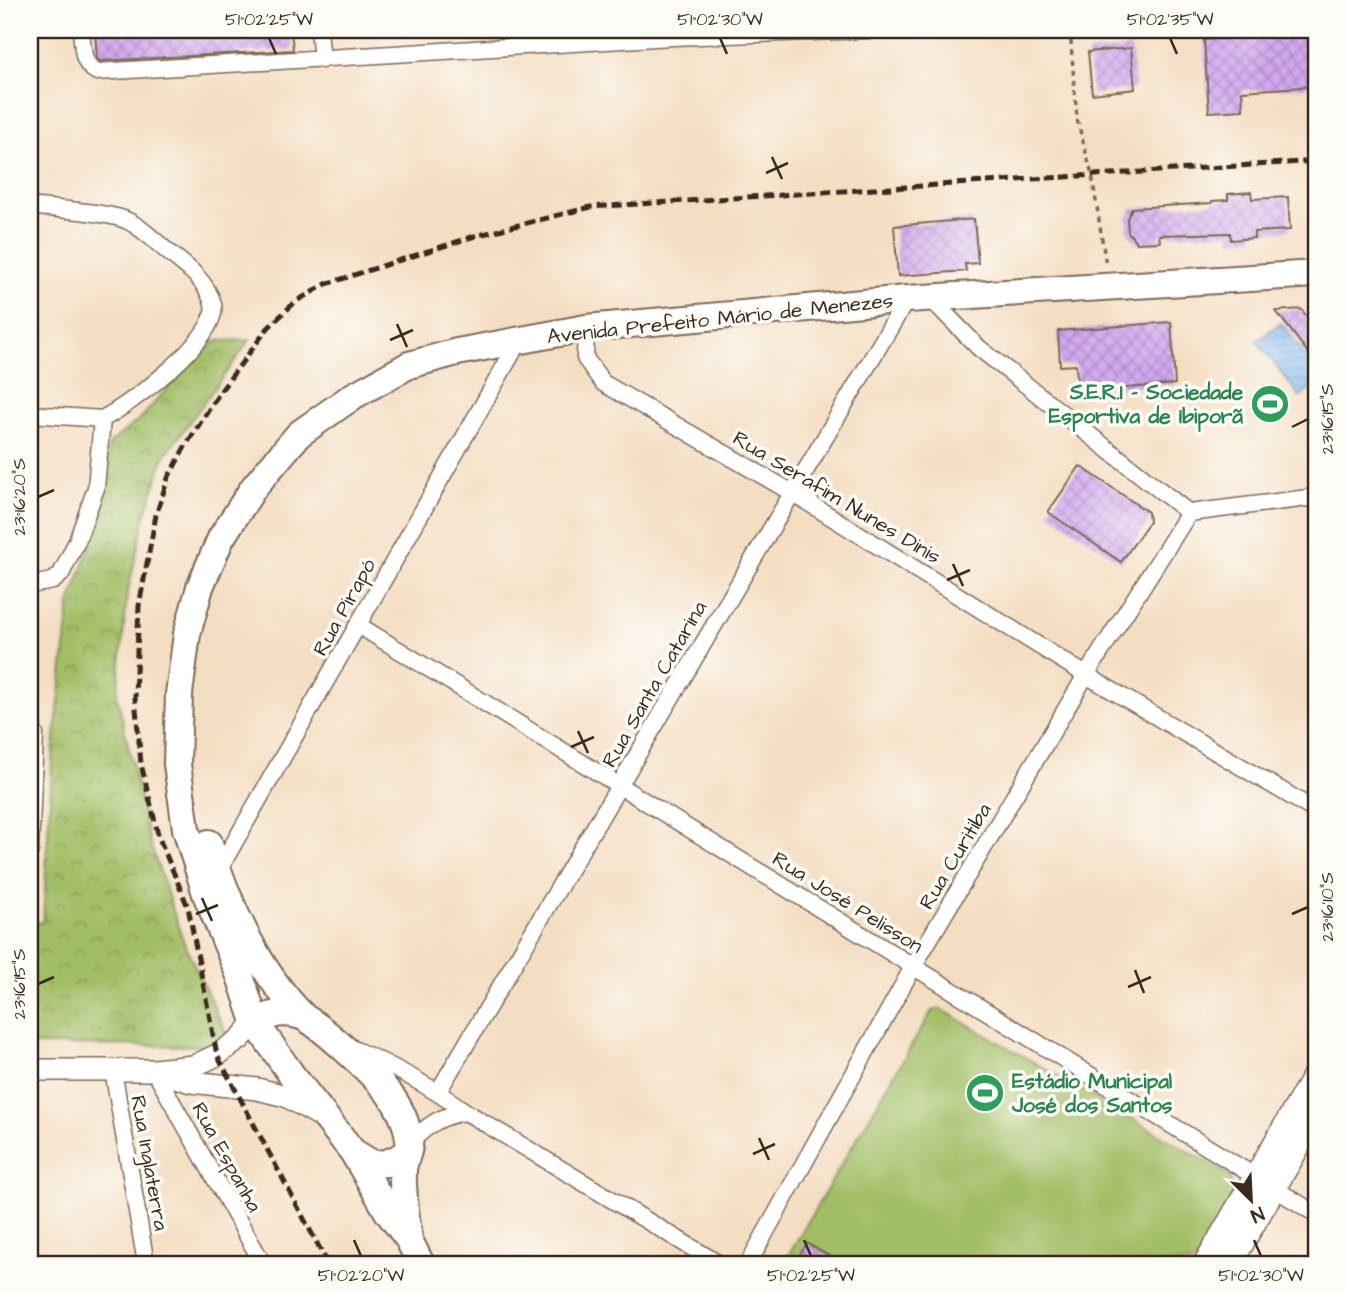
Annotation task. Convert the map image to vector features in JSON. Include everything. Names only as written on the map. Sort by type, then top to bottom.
[{"type":"main road","name":"Avenida Prefeito Mário de Menezes","points":[[408,1149],[404,1119],[387,1091],[338,1043],[304,1017],[284,997],[212,883],[186,829],[177,764],[179,694],[187,635],[197,599],[220,538],[254,487],[299,434],[352,396],[409,365],[457,352],[586,328],[918,298],[1316,274]]},
{"type":"main road","name":"Avenida Prefeito Mário de Menezes","points":[[212,883],[255,1022],[291,1074],[354,1152]]},
{"type":"main road","points":[[255,1022],[272,1014],[286,1013],[304,1017]]},
{"type":"main road","points":[[1230,1264],[1316,1073]]},
{"type":"main road","points":[[1205,1264],[1316,1116]]},
{"type":"main road","points":[[354,1152],[373,1164],[387,1163],[408,1149]]},
{"type":"main road","points":[[408,1149],[404,1205],[409,1240]]},
{"type":"main road","points":[[354,1152],[421,1264]]},
{"type":"street","points":[[81,30],[85,62],[97,72],[321,60],[672,33],[869,30]]},
{"type":"street","points":[[319,30],[321,60]]},
{"type":"street","points":[[30,206],[127,220],[198,278],[213,305],[213,319],[204,334],[184,355],[138,397],[102,419],[30,414]]},
{"type":"street","points":[[918,298],[1189,513],[1316,497]]},
{"type":"street","name":"Rua Santa Catarina","points":[[438,1092],[791,492],[918,298]]},
{"type":"street","name":"Rua Serafim Nunes Dinis","points":[[586,328],[585,358],[603,383],[791,492],[1086,675],[1316,811]]},
{"type":"street","name":"Rua Pirapó","points":[[212,883],[519,341]]},
{"type":"street","points":[[30,585],[53,581],[61,574],[77,541],[96,488],[102,419]]},
{"type":"street","name":"Rua Curitiba","points":[[748,1264],[914,967],[1086,675],[1189,513]]},
{"type":"street","name":"Rua José Pelisson","points":[[358,625],[1316,1213]]},
{"type":"street","points":[[30,851],[32,734]]},
{"type":"street","points":[[30,1070],[154,1070],[194,1066],[217,1055],[240,1039],[255,1022]]},
{"type":"street","points":[[338,1043],[385,1062],[438,1092],[466,1112],[719,1264]]},
{"type":"street","name":"Rua Inglaterra","points":[[113,1070],[146,1264]]},
{"type":"street","points":[[154,1070],[191,1082],[257,1089],[286,1096],[330,1121]]},
{"type":"street","name":"Rua Espanha","points":[[154,1070],[263,1264]]},
{"type":"street","points":[[408,1149],[422,1130],[437,1119],[466,1112]]},
{"type":"path","points":[[1070,30],[1077,119],[1092,175],[1110,288]]},
{"type":"green space","points":[[250,340],[164,457],[144,519],[127,596],[117,696],[150,843],[184,943],[232,1046],[30,1045],[30,923],[43,922],[52,764],[70,604],[101,515],[109,444],[142,417],[191,362],[217,341]]},
{"type":"green space","name":"Estádio Municipal José dos Santos","points":[[941,1009],[1230,1175],[1233,1198],[1194,1264],[783,1264],[932,1011]]},
{"type":"water","points":[[1281,323],[1316,368],[1316,385],[1300,397],[1257,341]]},
{"type":"building","points":[[95,30],[291,30],[293,50],[100,61],[97,59]]},
{"type":"building","points":[[1316,31],[1316,86],[1242,91],[1243,110],[1209,112],[1204,40]]},
{"type":"building","points":[[1131,48],[1135,89],[1092,94],[1088,52]]},
{"type":"building","points":[[1251,192],[1252,199],[1288,197],[1290,230],[1254,232],[1254,238],[1231,240],[1230,233],[1159,235],[1160,242],[1137,243],[1128,232],[1127,219],[1132,208],[1212,203],[1228,200],[1228,194]]},
{"type":"building","points":[[974,219],[978,263],[965,264],[966,271],[898,276],[894,226]]},
{"type":"building","points":[[1301,309],[1316,328],[1316,363],[1276,311]]},
{"type":"building","points":[[1171,322],[1175,384],[1078,392],[1076,365],[1060,366],[1058,331]]},
{"type":"building","points":[[1080,466],[1148,512],[1149,522],[1121,562],[1048,512]]},
{"type":"building","points":[[807,1243],[843,1264],[794,1264]]},
{"type":"railway","points":[[328,1264],[217,1055],[188,907],[159,838],[141,764],[135,697],[139,606],[156,515],[168,478],[222,389],[268,328],[295,302],[326,284],[475,236],[591,207],[1316,161]]},
{"type":"place","name":"S.E.R.I - Sociedade Esportiva de Ibiporã","points":[[1270,404]]},
{"type":"place","name":"Estádio Municipal José dos Santos","points":[[985,1093]]}]
